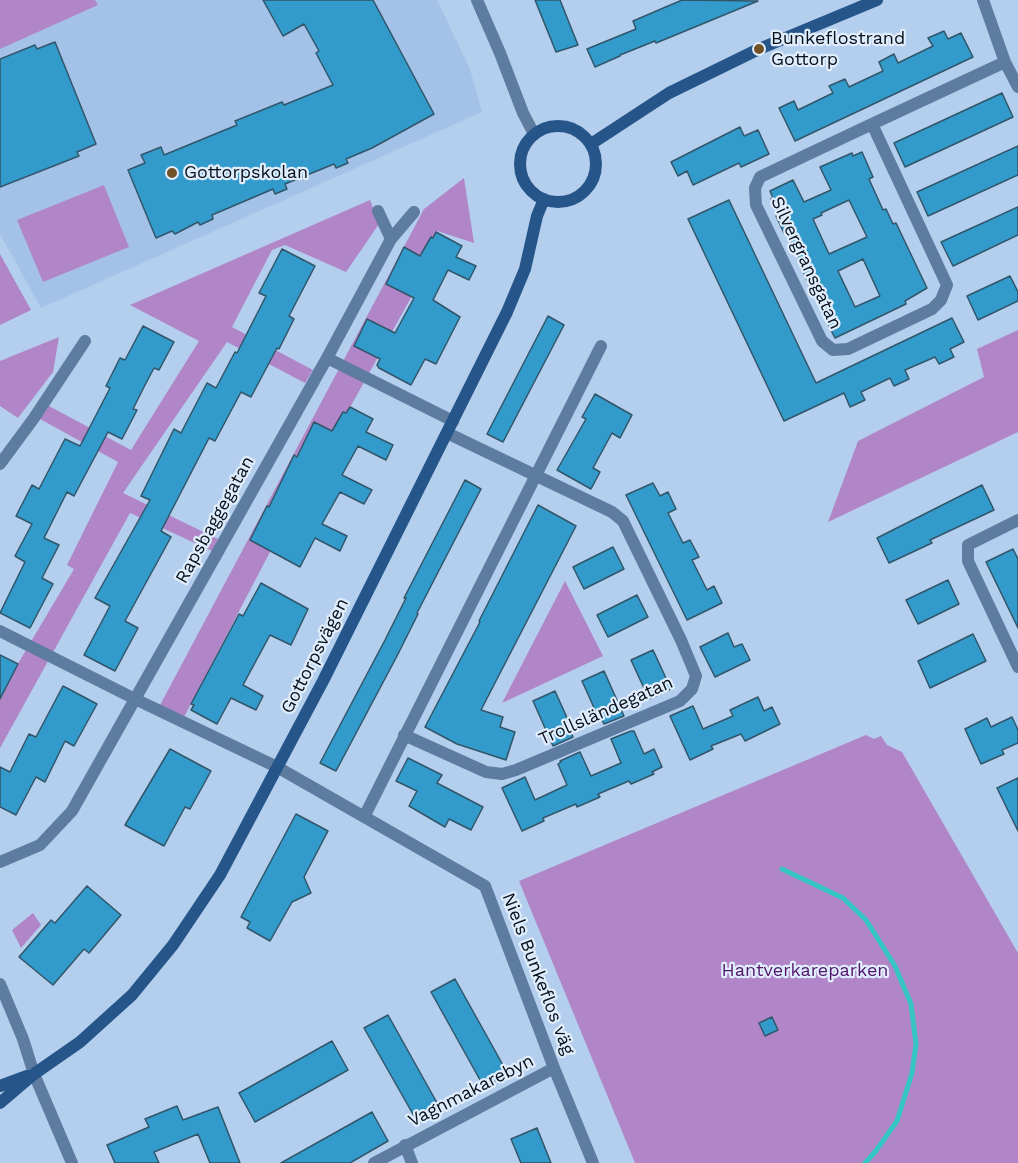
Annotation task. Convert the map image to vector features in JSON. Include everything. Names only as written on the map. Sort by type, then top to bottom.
[{"type":"street","points":[[477,0],[523,113],[534,134]]},
{"type":"street","points":[[591,144],[669,93],[759,49],[877,0]]},
{"type":"street","points":[[983,0],[1005,62],[1018,87]]},
{"type":"street","name":"Silvergransgatan","points":[[872,124],[947,285],[941,300],[932,309],[848,349],[833,350],[822,341],[756,205],[755,188],[760,177],[872,124],[1005,62]]},
{"type":"street","points":[[558,125],[571,127],[591,144],[596,154],[594,178],[579,196],[568,201],[544,200],[533,193],[524,182],[520,170],[522,150],[534,134],[545,127],[558,125]]},
{"type":"street","name":"Gottorpsvägen","points":[[0,1103],[34,1074],[80,1042],[132,995],[173,945],[220,875],[323,681],[503,320],[525,269],[537,216],[544,200]]},
{"type":"street","points":[[378,211],[391,239]]},
{"type":"street","name":"Rapsbaggegatan","points":[[0,862],[40,845],[72,811],[327,358],[391,239],[414,212]]},
{"type":"street","points":[[0,464],[34,418],[85,341]]},
{"type":"street","points":[[364,817],[601,346]]},
{"type":"street","points":[[327,358],[453,421]]},
{"type":"street","name":"Trollsländegatan","points":[[404,735],[486,772],[502,774],[680,701],[692,689],[696,676],[623,521],[612,512],[447,433]]},
{"type":"street","points":[[1018,519],[968,545],[968,561],[1018,667]]},
{"type":"street","points":[[0,631],[277,767]]},
{"type":"street","name":"Niels Bunkeflos väg","points":[[277,767],[485,886],[554,1068],[593,1163]]},
{"type":"street","points":[[0,984],[23,1039],[34,1074],[72,1163]]},
{"type":"street","name":"Vagnmakarebyn","points":[[374,1163],[554,1068]]},
{"type":"street","name":"Gottorpsvägen","points":[[0,1086],[34,1074]]},
{"type":"street","name":"Vagnmakarebyn","points":[[405,1145],[412,1163]]},
{"type":"shaded area","name":"Gottorpskolan","points":[[0,0],[437,0],[470,69],[482,112],[41,308],[0,234]]},
{"type":"green space","points":[[0,0],[95,0],[98,5],[0,49]]},
{"type":"green space","points":[[464,178],[474,243],[437,231],[413,276],[413,294],[272,548],[184,717],[159,707],[424,209]]},
{"type":"green space","points":[[104,185],[129,247],[43,282],[17,220]]},
{"type":"green space","points":[[370,200],[379,224],[346,272],[285,245],[272,250],[232,327],[313,370],[305,383],[227,342],[123,493],[218,539],[212,551],[130,513],[0,748],[0,694],[74,569],[67,565],[118,462],[40,419],[49,406],[131,450],[199,341],[130,305]]},
{"type":"green space","points":[[0,254],[31,310],[0,325]]},
{"type":"green space","points":[[1018,330],[1018,432],[828,522],[858,441],[984,377],[977,349]]},
{"type":"green space","points":[[59,337],[53,372],[18,418],[0,406],[0,361]]},
{"type":"green space","points":[[565,581],[603,656],[502,703]]},
{"type":"green space","name":"Hantverkareparken","points":[[866,735],[874,739],[881,736],[887,745],[902,752],[1018,953],[1018,1163],[635,1163],[519,881]]},
{"type":"green space","points":[[33,913],[41,925],[21,948],[12,930]]},
{"type":"building","points":[[263,0],[373,0],[434,114],[372,148],[346,159],[348,163],[336,168],[334,164],[285,184],[287,189],[275,194],[273,189],[212,215],[213,219],[200,225],[198,222],[175,234],[172,231],[156,238],[128,170],[145,163],[141,155],[161,147],[164,155],[237,125],[235,121],[282,102],[284,105],[333,85],[316,53],[319,51],[304,24],[283,36]]},
{"type":"building","points":[[535,0],[560,0],[578,45],[556,52]]},
{"type":"building","points":[[682,0],[758,1],[595,67],[587,49],[636,29],[633,21]]},
{"type":"building","points":[[944,31],[948,39],[961,33],[973,57],[795,141],[779,108],[794,101],[798,110],[833,93],[829,86],[845,79],[849,87],[883,71],[879,62],[894,54],[898,63],[933,46],[928,38]]},
{"type":"building","points":[[55,42],[96,144],[77,152],[79,156],[0,187],[0,59],[35,45],[37,49]]},
{"type":"building","points":[[1002,93],[1013,117],[905,167],[894,143]]},
{"type":"building","points":[[740,127],[744,136],[758,130],[769,154],[741,167],[739,163],[693,185],[687,171],[678,176],[671,162]]},
{"type":"building","points":[[1018,146],[1018,175],[928,216],[917,192]]},
{"type":"building","points":[[862,152],[873,177],[869,179],[883,210],[886,209],[893,224],[896,223],[927,288],[905,301],[906,304],[835,338],[812,283],[809,285],[787,232],[784,233],[776,216],[778,214],[770,191],[793,180],[804,202],[831,190],[820,167],[852,153],[853,156]],"holes":[[[849,200],[867,237],[829,254],[813,219]],[[863,259],[880,296],[855,307],[838,271]]]},
{"type":"building","points":[[729,200],[816,383],[952,318],[964,342],[950,349],[954,357],[939,364],[935,357],[905,370],[909,379],[894,386],[890,378],[861,392],[865,400],[850,407],[844,393],[784,421],[688,219]]},
{"type":"building","points":[[1018,207],[1018,235],[953,266],[941,242]]},
{"type":"building","points":[[436,232],[462,246],[456,257],[476,266],[469,280],[448,270],[433,300],[460,317],[436,364],[425,359],[411,385],[379,368],[377,365],[380,359],[354,346],[367,319],[395,333],[414,298],[386,284],[404,247],[420,256]]},
{"type":"building","points":[[282,249],[315,266],[289,316],[294,319],[279,349],[277,348],[251,397],[241,392],[215,441],[209,438],[161,531],[171,537],[125,621],[138,628],[115,671],[84,655],[110,606],[95,598],[150,500],[141,496],[174,429],[181,433],[207,383],[216,388],[235,352],[237,353],[266,296],[259,293]]},
{"type":"building","points":[[1010,276],[1018,292],[1018,301],[978,320],[967,296]]},
{"type":"building","points":[[548,316],[564,325],[503,442],[487,434]]},
{"type":"building","points":[[143,326],[174,342],[159,370],[154,368],[133,409],[137,410],[122,439],[108,432],[74,496],[67,492],[44,538],[59,545],[42,578],[53,584],[30,628],[0,613],[25,562],[15,556],[32,524],[16,516],[32,485],[39,489],[65,439],[80,446],[110,388],[106,386],[120,358],[125,360]]},
{"type":"building","points":[[595,394],[632,415],[620,438],[612,433],[593,468],[600,472],[591,489],[557,470],[586,419],[582,417]]},
{"type":"building","points":[[350,407],[373,419],[366,432],[393,445],[386,460],[358,446],[342,475],[372,490],[364,504],[340,492],[322,524],[347,536],[340,551],[315,538],[300,567],[250,540],[294,455],[297,457],[314,422],[332,431],[343,412],[346,413]]},
{"type":"building","points":[[465,480],[481,489],[336,771],[320,763]]},
{"type":"building","points":[[653,483],[660,496],[668,492],[676,509],[668,513],[683,543],[690,540],[699,557],[692,560],[707,590],[714,586],[722,603],[687,620],[626,495]]},
{"type":"building","points":[[982,485],[994,510],[930,540],[932,543],[889,563],[877,538]]},
{"type":"building","points":[[538,505],[576,526],[481,710],[503,717],[500,727],[515,732],[506,760],[457,744],[425,727]]},
{"type":"building","points":[[613,547],[624,569],[584,589],[573,567]]},
{"type":"building","points":[[1013,549],[1018,559],[1018,628],[986,562]]},
{"type":"building","points":[[948,580],[959,604],[918,624],[906,600]]},
{"type":"building","points":[[261,583],[308,609],[291,645],[270,635],[243,685],[263,696],[256,710],[231,698],[217,724],[191,710],[194,705],[191,704],[239,614],[243,616]]},
{"type":"building","points":[[637,595],[648,617],[608,637],[597,615]]},
{"type":"building","points":[[728,633],[734,647],[742,644],[750,660],[715,677],[700,647]]},
{"type":"building","points":[[973,634],[986,661],[930,688],[918,661]]},
{"type":"building","points":[[653,650],[671,689],[649,699],[631,660]]},
{"type":"building","points":[[0,655],[18,664],[0,699]]},
{"type":"building","points":[[604,671],[624,716],[604,724],[602,720],[600,721],[582,681]]},
{"type":"building","points":[[63,686],[97,704],[74,746],[65,741],[45,782],[36,777],[16,815],[0,807],[0,767],[10,772],[29,734],[36,737]]},
{"type":"building","points":[[555,691],[573,731],[571,732],[573,737],[553,746],[533,701]]},
{"type":"building","points":[[758,697],[764,711],[772,707],[780,724],[745,741],[741,734],[711,746],[713,749],[690,760],[670,716],[693,706],[703,729],[733,716],[730,710]]},
{"type":"building","points":[[1012,717],[1018,730],[1018,743],[1002,750],[1004,754],[981,764],[965,729],[987,718],[991,727]]},
{"type":"building","points":[[634,731],[644,754],[654,749],[662,767],[652,772],[654,774],[631,784],[629,781],[598,794],[600,797],[577,807],[576,804],[543,818],[544,821],[522,831],[502,788],[525,777],[535,800],[567,785],[558,764],[580,752],[591,776],[621,763],[611,739]]},
{"type":"building","points":[[170,749],[211,771],[190,809],[185,807],[164,846],[125,825]]},
{"type":"building","points":[[408,758],[442,775],[437,783],[483,807],[471,830],[449,819],[445,827],[409,806],[417,791],[396,781]]},
{"type":"building","points":[[1018,778],[1018,831],[997,788]]},
{"type":"building","points":[[296,814],[328,831],[304,877],[311,893],[292,902],[270,941],[247,928],[250,922],[241,917]]},
{"type":"building","points":[[87,886],[121,915],[89,953],[84,949],[53,985],[19,957],[51,920],[55,923]]},
{"type":"building","points":[[455,979],[508,1074],[484,1087],[431,992]]},
{"type":"building","points":[[388,1015],[441,1110],[418,1123],[364,1028]]},
{"type":"building","points":[[772,1017],[778,1030],[765,1036],[759,1023]]},
{"type":"building","points":[[332,1041],[348,1070],[255,1122],[239,1093]]},
{"type":"building","points":[[177,1106],[183,1120],[218,1107],[240,1163],[210,1163],[198,1134],[154,1152],[159,1163],[115,1163],[107,1145],[149,1127],[145,1119]]},
{"type":"building","points":[[372,1112],[388,1141],[350,1163],[281,1163]]},
{"type":"building","points":[[537,1128],[551,1163],[521,1163],[511,1139]]},
{"type":"waterway","points":[[782,869],[843,898],[866,920],[895,966],[911,1004],[916,1044],[912,1073],[897,1121],[865,1163]]},
{"type":"place","name":"Bunkeflostrand Gottorp","points":[[759,49]]},
{"type":"place","name":"Gottorpskolan","points":[[172,173]]}]
